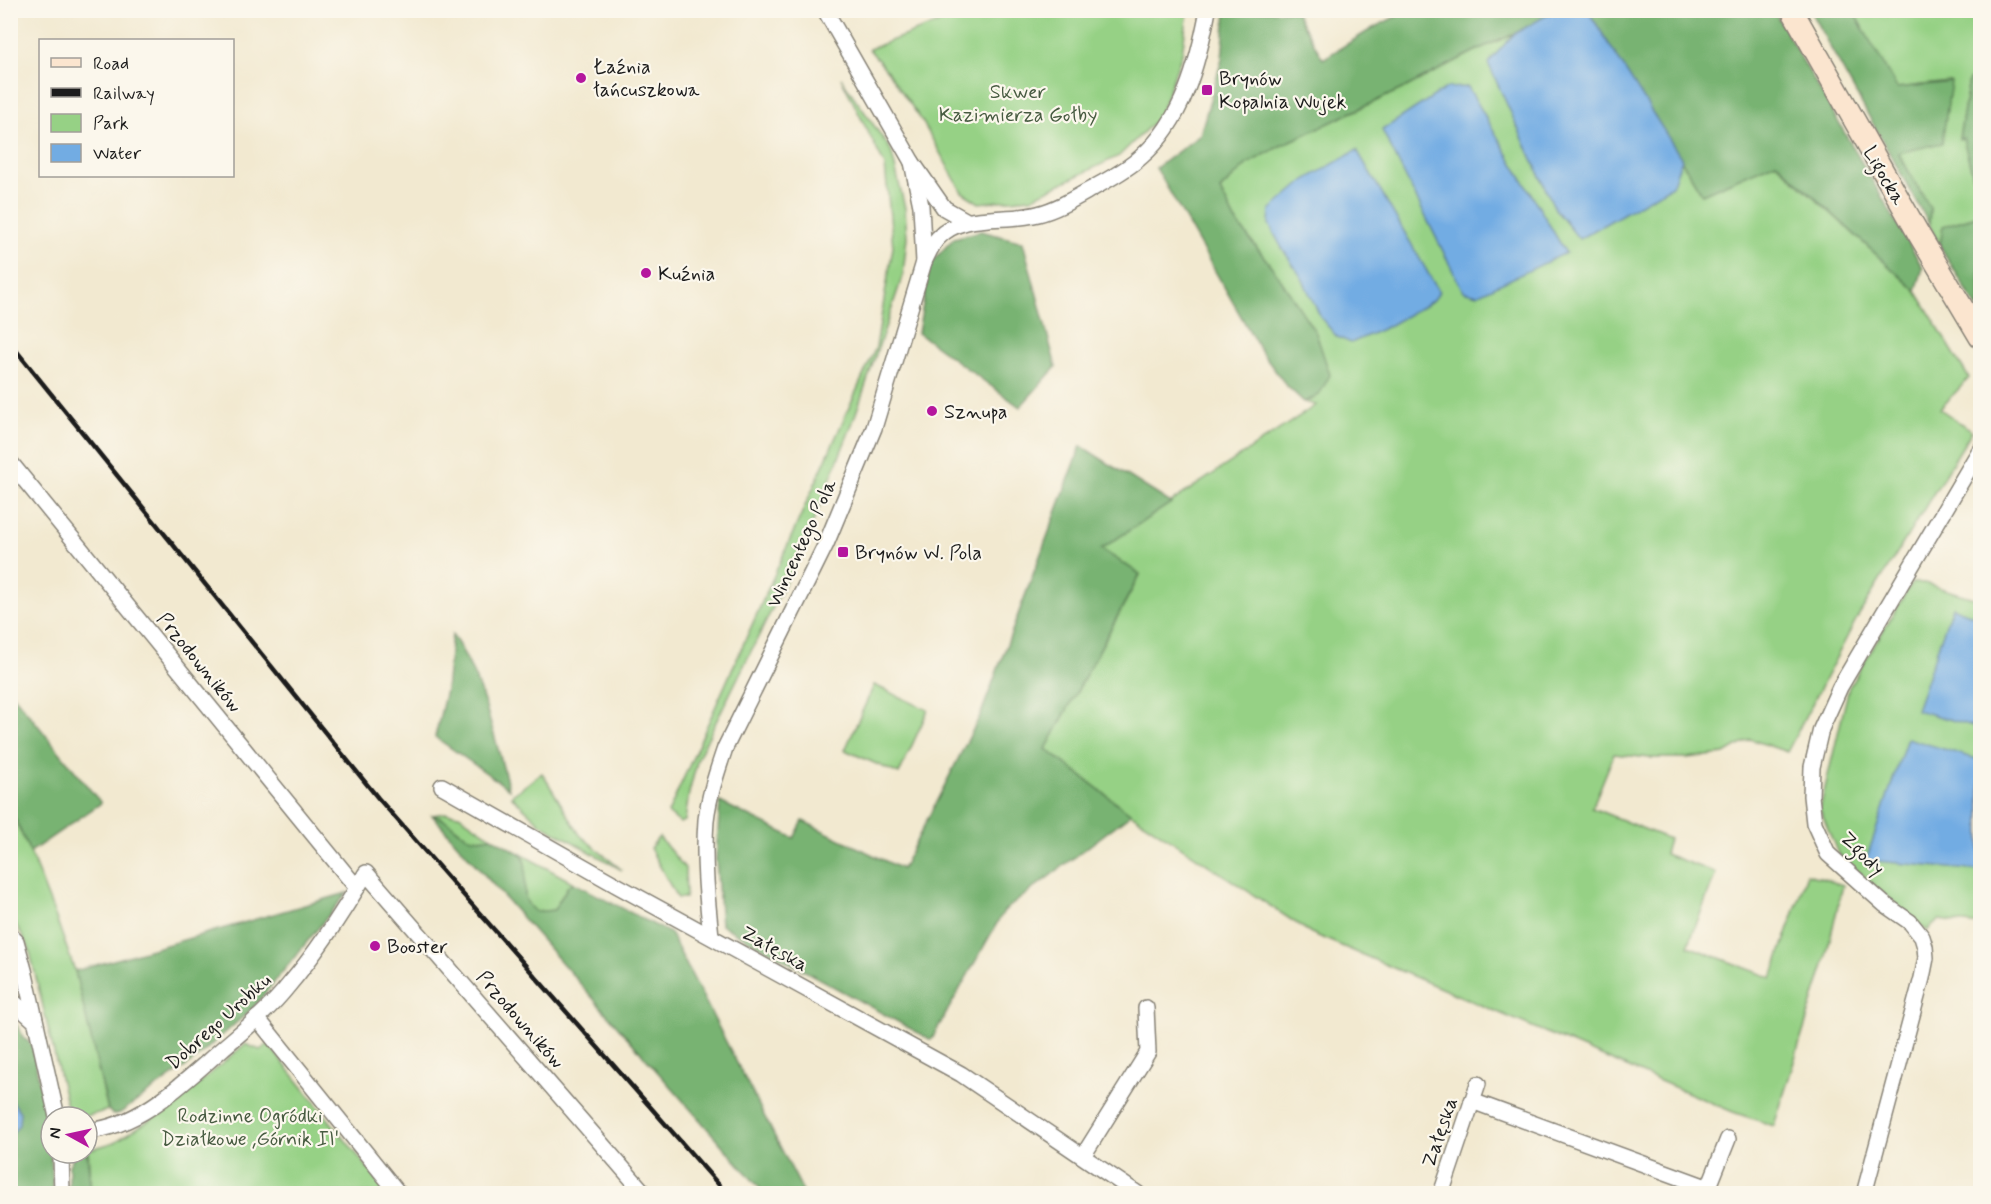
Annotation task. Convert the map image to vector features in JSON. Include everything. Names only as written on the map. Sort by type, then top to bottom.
[{"type":"street","name":"Wincentego Pola","points":[[825,10],[912,162],[944,208],[967,221]]},
{"type":"street","points":[[924,262],[937,238],[953,227],[967,221],[1023,218],[1051,210],[1110,179],[1140,158],[1167,128],[1184,97],[1196,61],[1208,10]]},
{"type":"street","name":"Ligocka","points":[[1792,10],[1918,233],[1980,337]]},
{"type":"street","name":"Wincentego Pola","points":[[711,936],[705,850],[706,819],[714,781],[725,748],[823,550],[850,488],[874,428],[924,262],[921,206],[912,162]]},
{"type":"street","name":"Zgody","points":[[1864,1194],[1922,978],[1926,958],[1925,947],[1922,937],[1910,922],[1884,903],[1828,854],[1814,823],[1811,796],[1812,767],[1821,729],[1840,687],[1980,450]]},
{"type":"street","name":"Przodowników","points":[[10,462],[357,888]]},
{"type":"street","name":"Załęska","points":[[442,786],[961,1074],[1138,1194]]},
{"type":"street","name":"Przodowników","points":[[366,873],[645,1194]]},
{"type":"street","name":"Dobrego Urobku","points":[[99,1130],[122,1122],[154,1104],[257,1018],[288,987],[315,952],[366,873]]},
{"type":"street","points":[[10,962],[13,938]]},
{"type":"street","points":[[13,938],[54,1105]]},
{"type":"street","points":[[10,999],[35,1021]]},
{"type":"street","points":[[1083,1156],[1148,1052],[1146,1008]]},
{"type":"street","points":[[257,1018],[399,1194]]},
{"type":"street","name":"Załęska","points":[[1441,1194],[1478,1084]]},
{"type":"street","points":[[1472,1101],[1707,1191],[1728,1139]]},
{"type":"street","points":[[61,1165],[62,1194]]},
{"type":"green space","name":"Skwer Kazimierza Gołby","points":[[970,11],[1188,11],[1182,54],[1159,117],[1119,156],[1031,198],[979,203],[962,192],[922,121],[869,49]]},
{"type":"green space","points":[[1226,11],[1295,11],[1323,59],[1373,28],[1407,11],[1556,11],[1406,87],[1282,145],[1247,164],[1220,190],[1235,220],[1275,271],[1316,333],[1330,375],[1319,395],[1304,402],[1286,385],[1262,353],[1156,168],[1200,135],[1222,59]]},
{"type":"green space","points":[[1588,11],[1702,194],[1775,162],[1916,291],[1969,378],[1940,409],[1972,431],[1857,618],[1787,752],[1750,739],[1725,754],[1686,758],[1650,758],[1614,754],[1592,808],[1669,839],[1665,854],[1716,873],[1688,946],[1772,978],[1807,874],[1843,885],[1823,968],[1774,1126],[1733,1112],[1311,933],[1131,814],[1046,749],[1140,575],[1101,549],[1316,405],[1304,402],[1319,395],[1293,299],[1275,271],[1235,220],[1220,190],[1247,164],[1282,145],[1514,34],[1552,12]]},
{"type":"green space","points":[[1588,11],[1774,11],[1923,268],[1916,291],[1776,162],[1702,194]]},
{"type":"green space","points":[[1810,11],[1853,11],[1897,88],[1951,82],[1942,143],[1898,153],[1930,208],[1929,224]]},
{"type":"green space","points":[[1853,11],[1980,11],[1980,78],[1969,80],[1959,138],[1963,138],[1980,202],[1980,215],[1943,226],[1940,246],[1929,224],[1930,208],[1898,153],[1950,82],[1896,88]]},
{"type":"green space","points":[[841,78],[891,150],[905,208],[907,237],[903,275],[853,422],[818,510],[800,553],[698,758],[685,821],[680,823],[668,813],[876,347],[893,247],[885,166]]},
{"type":"green space","points":[[1980,78],[1980,202],[1963,138],[1959,139],[1969,80]]},
{"type":"green space","points":[[1980,215],[1980,313],[1940,246],[1943,226]]},
{"type":"green space","points":[[981,231],[1023,242],[1056,367],[1020,407],[918,333],[930,264],[954,238]]},
{"type":"green space","points":[[1081,446],[1171,503],[1101,549],[1140,574],[1046,749],[1131,814],[1004,911],[931,1040],[721,925],[716,859],[720,802],[794,838],[803,821],[902,869],[981,714]]},
{"type":"green space","points":[[1912,583],[1924,583],[1980,600],[1980,925],[1939,920],[1927,931],[1838,854],[1820,809],[1849,687]]},
{"type":"green space","points":[[452,634],[480,689],[509,789],[435,737],[446,690]]},
{"type":"green space","points":[[874,685],[928,710],[899,774],[845,750]]},
{"type":"green space","points":[[10,691],[101,803],[30,852],[11,810]]},
{"type":"green space","points":[[542,773],[580,835],[622,870],[541,824],[511,796]]},
{"type":"green space","points":[[10,810],[30,852],[75,971],[108,1110],[99,1112],[99,1105],[67,1105],[66,1103],[29,948],[11,916]]},
{"type":"green space","points":[[446,813],[459,815],[491,837],[472,838],[441,818],[432,815]]},
{"type":"green space","points":[[432,815],[441,818],[472,838],[491,837],[521,854],[526,869],[526,899],[529,906],[536,912],[554,910],[568,886],[574,883],[670,933],[804,1193],[764,1193]]},
{"type":"green space","points":[[659,837],[685,868],[685,898],[678,898],[675,894],[650,848]]},
{"type":"green space","points":[[521,854],[574,883],[568,886],[554,910],[536,912],[528,907],[525,899],[523,856]]},
{"type":"green space","points":[[347,893],[253,1008],[192,1062],[120,1113],[113,1115],[108,1110],[75,971]]},
{"type":"green space","points":[[10,1018],[23,1037],[32,1045],[44,1105],[39,1105],[39,1165],[51,1165],[53,1193],[11,1193],[13,1102],[11,1099]]},
{"type":"green space","name":"Rodzinne Ogródki Działkowe ,Górnik II'","points":[[245,1044],[260,1050],[268,1044],[388,1193],[91,1193],[89,1165],[99,1165],[99,1147],[115,1142],[175,1104]]},
{"type":"green space","points":[[69,1165],[88,1165],[91,1193],[69,1194]]},
{"type":"water","points":[[1556,10],[1588,11],[1682,159],[1672,186],[1579,239],[1555,209],[1488,63],[1514,34]]},
{"type":"water","points":[[1468,87],[1566,253],[1477,295],[1463,291],[1382,130],[1446,88]]},
{"type":"water","points":[[1357,150],[1439,292],[1434,300],[1387,327],[1351,343],[1337,337],[1321,318],[1302,278],[1269,224],[1270,210],[1305,180]]},
{"type":"water","points":[[1952,607],[1980,618],[1980,728],[1916,710]]},
{"type":"water","points":[[1907,738],[1980,760],[1980,871],[1866,860]]},
{"type":"water","points":[[11,1099],[20,1112],[19,1125],[11,1135]]},
{"type":"railway","points":[[10,343],[378,798],[727,1194]]},
{"type":"place","name":"Łaźnia łańcuszkowa","points":[[581,78]]},
{"type":"place","name":"Brynów Kopalnia Wujek","points":[[1207,90]]},
{"type":"place","name":"Kuźnia","points":[[646,273]]},
{"type":"place","name":"Sznupa","points":[[932,411]]},
{"type":"place","name":"Brynów W. Pola","points":[[843,552]]},
{"type":"place","name":"Booster","points":[[375,946]]}]
